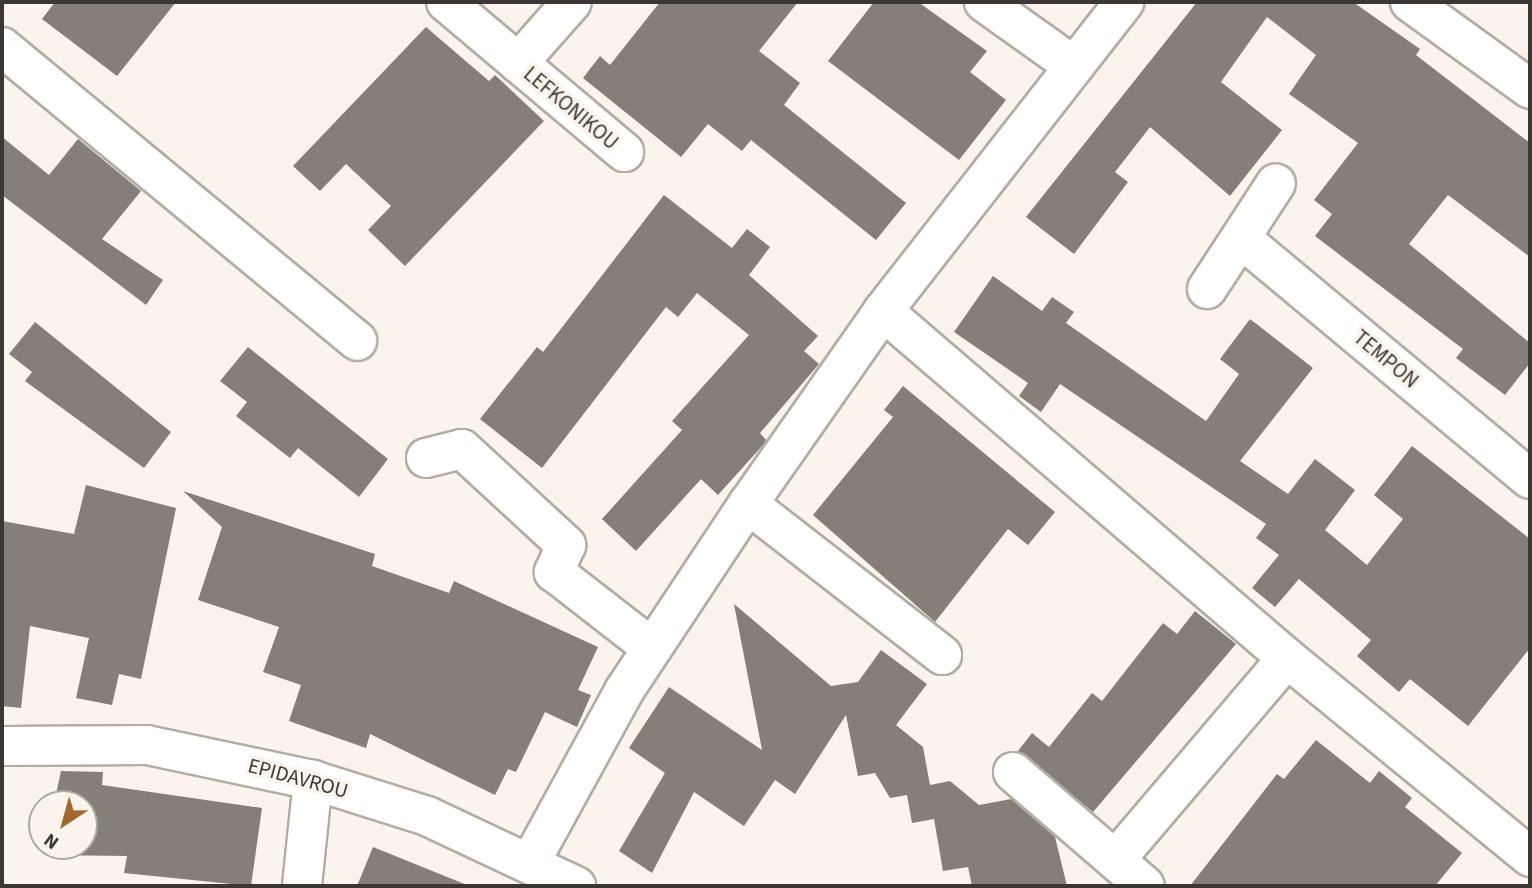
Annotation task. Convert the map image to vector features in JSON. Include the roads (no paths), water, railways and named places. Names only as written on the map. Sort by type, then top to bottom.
[{"type":"street","name":"LEFKONIKOU","points":[[446,2],[624,152]]},
{"type":"street","name":"LEFKONIKOU","points":[[518,63],[572,2]]},
{"type":"street","points":[[984,2],[1071,64]]},
{"type":"street","points":[[531,861],[652,648],[748,504],[883,311],[1071,64],[1124,2]]},
{"type":"street","points":[[1410,2],[1530,89]]},
{"type":"street","points":[[2,47],[357,341]]},
{"type":"street","points":[[1207,289],[1243,240],[1276,183]]},
{"type":"street","name":"TEMPON","points":[[1243,240],[1530,479]]},
{"type":"street","points":[[883,311],[1287,659],[1530,857]]},
{"type":"street","points":[[426,458],[462,449],[566,545],[554,572],[652,648]]},
{"type":"street","points":[[748,504],[942,655]]},
{"type":"street","points":[[1116,859],[1287,659]]},
{"type":"street","name":"EPIDAVROU","points":[[2,746],[147,745],[313,780],[427,816],[531,861],[576,886]]},
{"type":"street","points":[[1013,772],[1145,886]]},
{"type":"street","points":[[302,886],[313,780]]}]
